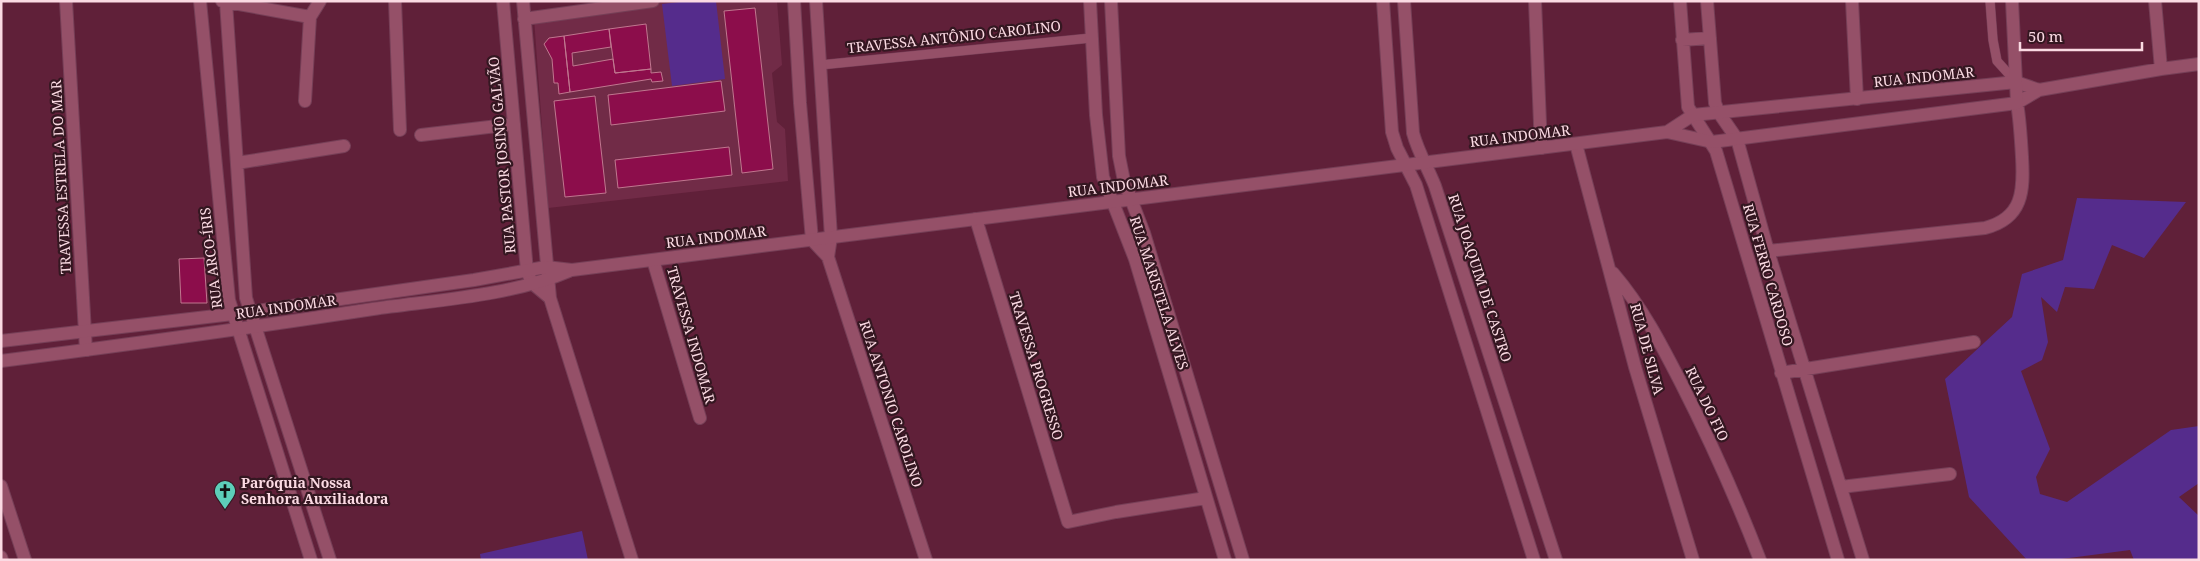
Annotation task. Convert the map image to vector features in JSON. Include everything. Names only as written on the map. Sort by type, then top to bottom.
[{"type":"street","name":"TRAVESSA ESTRELA DO MAR","points":[[66,1],[86,350]]},
{"type":"street","name":"RUA ARCO-ÍRIS","points":[[200,1],[227,288],[232,314],[311,560]]},
{"type":"street","points":[[304,101],[310,17],[320,1]]},
{"type":"street","points":[[395,1],[400,130]]},
{"type":"street","name":"RUA PASTOR JOSINO GALVÃO","points":[[503,1],[526,271],[532,283],[550,298]]},
{"type":"street","points":[[523,1],[550,298],[632,560]]},
{"type":"street","points":[[524,18],[653,1]]},
{"type":"street","points":[[794,1],[800,103],[812,240]]},
{"type":"street","name":"RUA ANTONIO CAROLINO","points":[[816,1],[831,237],[828,257]]},
{"type":"street","name":"RUA MARISTELA ALVES","points":[[1090,1],[1096,115],[1103,177],[1135,259],[1225,560]]},
{"type":"street","name":"RUA MARISTELA ALVES","points":[[1111,1],[1119,156],[1124,180],[1144,233],[1243,560]]},
{"type":"street","points":[[1383,1],[1392,132],[1396,148],[1416,185],[1534,560]]},
{"type":"street","name":"RUA JOAQUIM DE CASTRO","points":[[1404,1],[1413,133],[1417,148],[1435,186],[1556,560]]},
{"type":"street","points":[[1535,1],[1542,148]]},
{"type":"street","name":"RUA FERRO CARDOSO","points":[[1680,1],[1686,97],[1693,116],[1712,142],[1838,560]]},
{"type":"street","name":"RUA FERRO CARDOSO","points":[[1707,1],[1715,103],[1719,113],[1737,140],[1768,251],[1806,369],[1863,560]]},
{"type":"street","points":[[1852,1],[1857,99]]},
{"type":"street","points":[[1768,251],[1985,228],[1998,225],[2014,211],[2024,185],[2021,128],[2017,102],[2012,1]]},
{"type":"street","points":[[2155,1],[2161,69]]},
{"type":"street","points":[[310,17],[224,2],[244,286],[254,327],[330,560]]},
{"type":"street","points":[[1682,40],[1710,38]]},
{"type":"street","name":"RUA INDOMAR","points":[[1,341],[250,312],[526,271],[547,274],[1667,132],[1712,142],[1737,140],[2017,102],[2039,90],[2199,64]]},
{"type":"street","name":"RUA INDOMAR","points":[[1667,132],[1693,116],[1719,113],[2016,82],[2039,90]]},
{"type":"street","points":[[800,103],[822,100]]},
{"type":"street","points":[[421,135],[514,124]]},
{"type":"street","name":"RUA DE SILVA","points":[[1576,144],[1612,272],[1635,367],[1693,560]]},
{"type":"street","points":[[236,163],[344,146]]},
{"type":"street","name":"TRAVESSA PROGRESSO","points":[[976,219],[1068,522],[1116,512],[1206,498]]},
{"type":"street","name":"RUA ANTONIO CAROLINO","points":[[812,240],[828,257],[926,560]]},
{"type":"street","name":"TRAVESSA INDOMAR","points":[[653,260],[700,418]]},
{"type":"street","name":"RUA DO FIO","points":[[1612,272],[1635,301],[1657,337],[1700,420],[1760,560]]},
{"type":"street","name":"RUA INDOMAR","points":[[1,361],[254,327],[484,293],[532,283],[547,274]]},
{"type":"street","points":[[1782,373],[1974,342]]},
{"type":"street","points":[[1841,487],[1950,474]]},
{"type":"street","points":[[1,486],[25,560]]},
{"type":"street","points":[[296,511],[314,508]]},
{"type":"lane","points":[[1990,1],[1993,40],[1997,61],[2016,82]]},
{"type":"lane","name":"TRAVESSA ANTÔNIO CAROLINO","points":[[820,65],[1091,38]]},
{"type":"shaded area","points":[[659,1],[777,1],[782,65],[772,73],[777,122],[785,129],[788,181],[548,208],[534,18]]},
{"type":"shaded area","points":[[688,1],[716,1],[725,79],[672,86],[662,4]]},
{"type":"shaded area","points":[[2077,198],[2186,202],[2144,258],[2112,245],[2094,289],[2065,287],[2057,312],[2041,297],[2048,342],[2042,360],[2021,371],[2050,449],[2036,477],[2040,494],[2067,502],[2171,430],[2199,426],[2199,483],[2179,497],[2199,516],[2199,560],[2134,560],[2130,550],[2054,560],[2027,560],[1969,497],[1945,379],[2012,317],[2022,274],[2063,260]]},
{"type":"shaded area","points":[[582,531],[588,560],[481,560],[480,554]]},
{"type":"building","points":[[755,8],[773,169],[742,173],[724,11]]},
{"type":"building","points":[[646,24],[651,69],[615,73],[609,29]]},
{"type":"building","points":[[609,29],[611,47],[572,53],[573,66],[613,59],[615,73],[651,69],[651,73],[661,72],[663,81],[652,82],[651,79],[570,92],[564,36]]},
{"type":"building","points":[[564,36],[570,92],[559,94],[558,83],[554,83],[552,59],[544,44],[549,38]]},
{"type":"building","points":[[721,81],[725,111],[611,125],[608,95]]},
{"type":"building","points":[[595,96],[606,193],[565,197],[554,101]]},
{"type":"building","points":[[729,147],[732,175],[618,188],[615,160]]},
{"type":"building","points":[[204,258],[207,303],[181,303],[179,259]]},
{"type":"place","name":"Paróquia Nossa Senhora Auxiliadora","points":[[225,510]]}]
